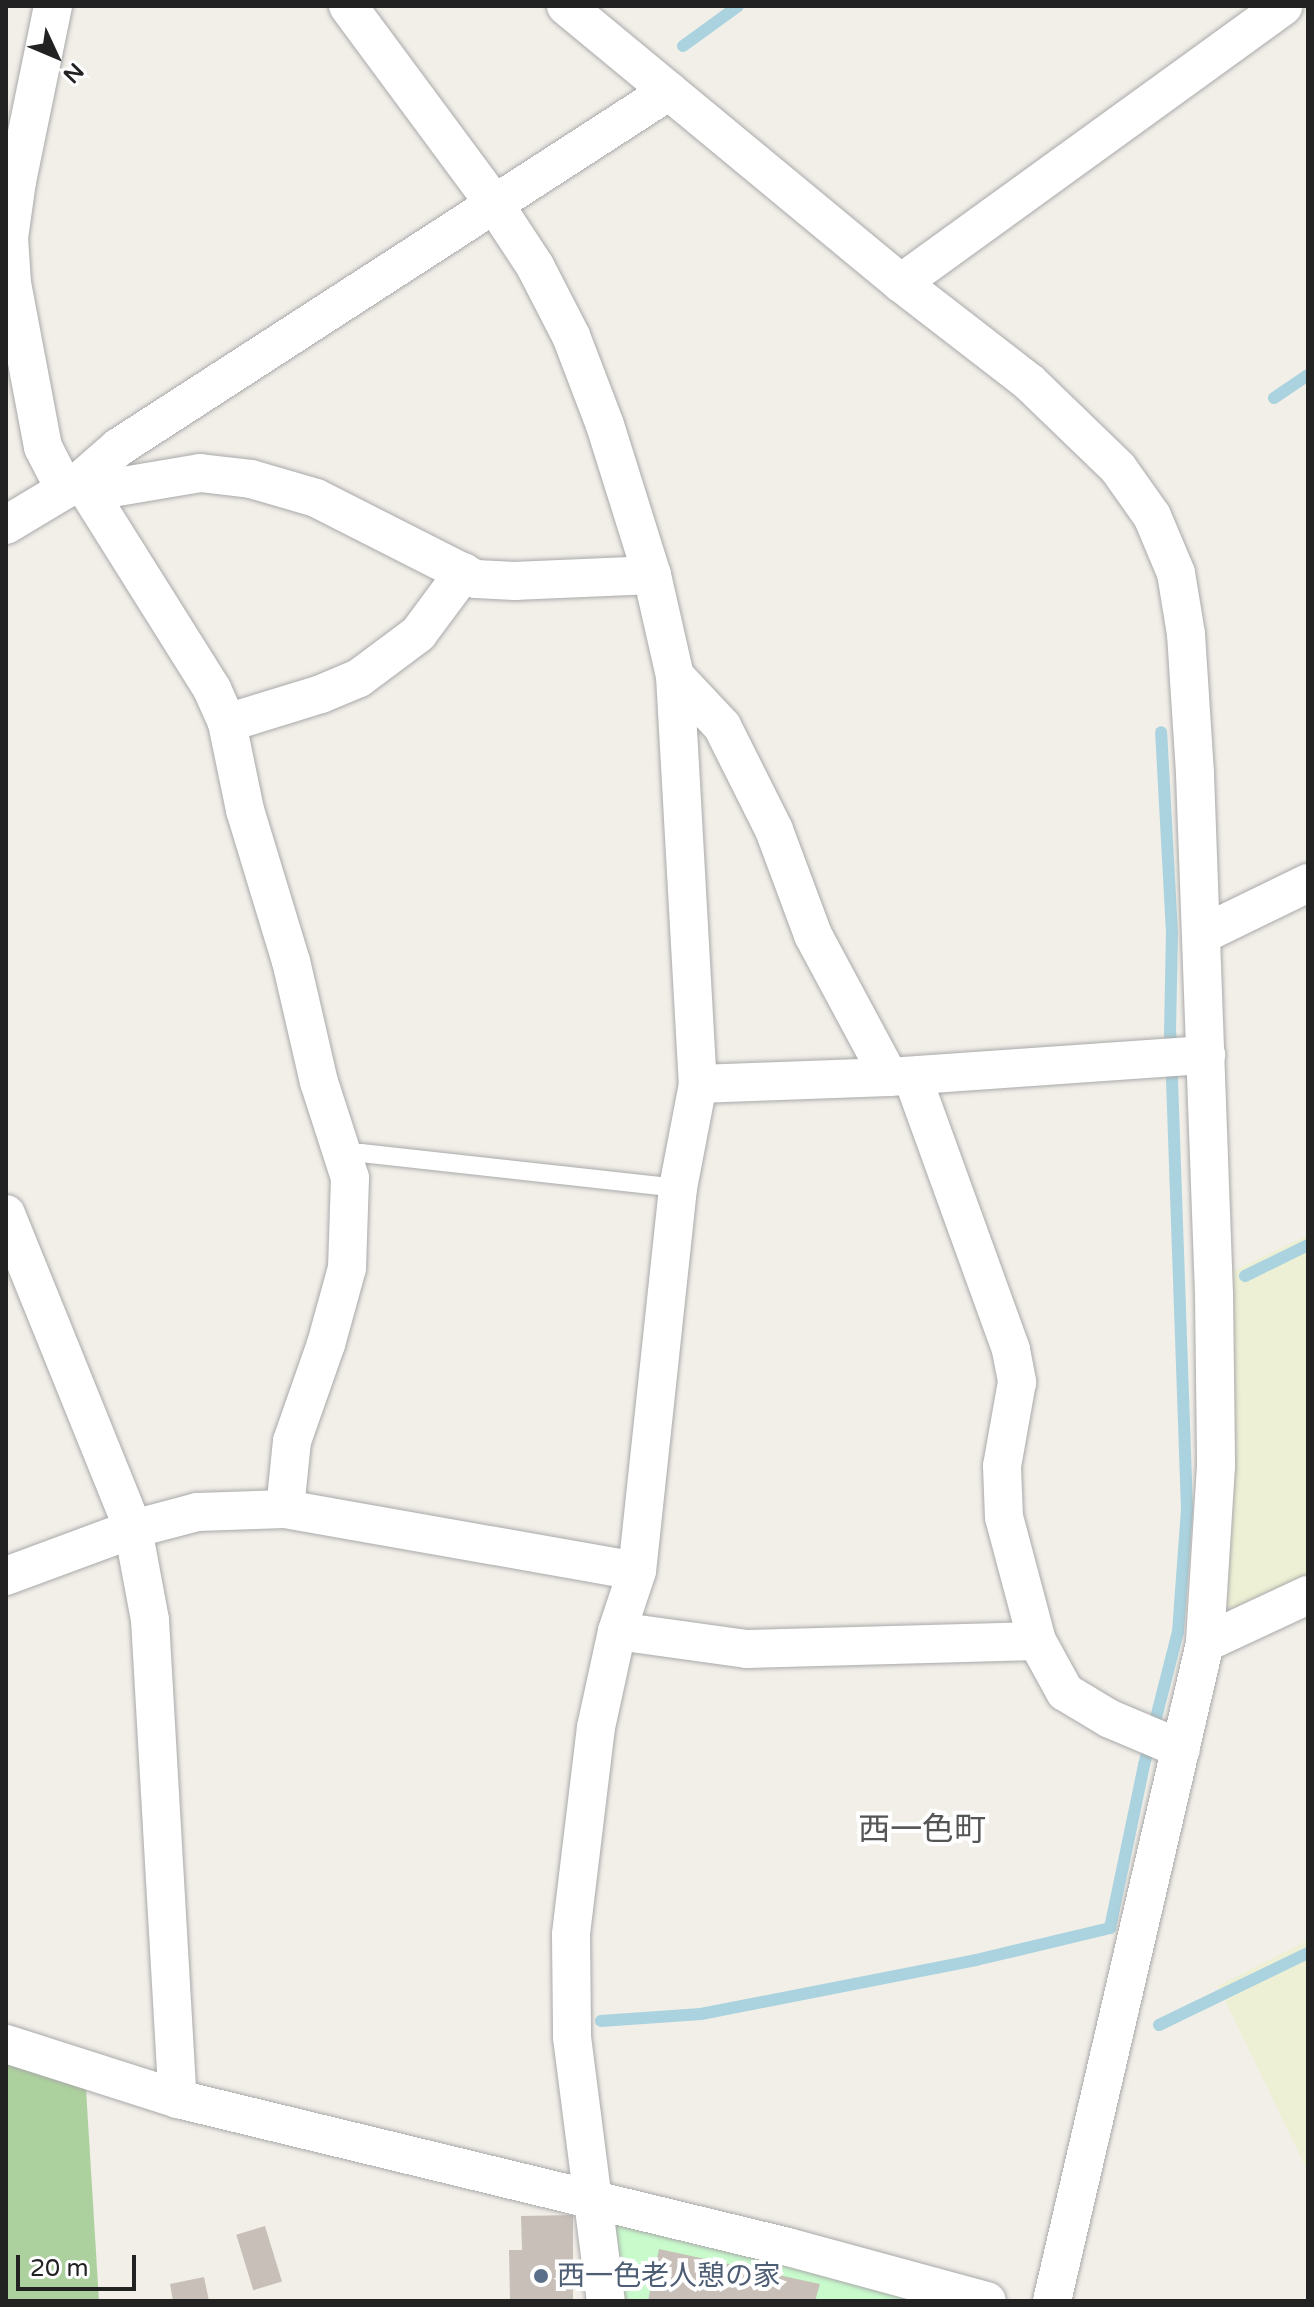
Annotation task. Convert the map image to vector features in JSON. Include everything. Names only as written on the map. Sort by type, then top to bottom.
[{"type":"street","points":[[53,6],[17,181],[9,238],[12,283],[43,447],[78,488],[212,689],[227,723],[245,810],[291,961],[319,1082],[345,1157],[351,1210],[347,1268],[326,1344],[292,1441],[285,1509]]},
{"type":"street","points":[[348,6],[493,202],[535,266],[571,336],[605,425],[652,575],[675,676],[698,1084],[678,1188],[637,1571],[617,1631],[596,1727],[571,1935],[572,2037],[606,2301]]},
{"type":"street","points":[[566,6],[901,283],[1029,382],[1118,468],[1152,516],[1176,573],[1186,634],[1203,934],[1216,1466],[1205,1643],[1052,2301]]},
{"type":"street","points":[[901,283],[1283,6]]},
{"type":"street","points":[[6,525],[78,488],[119,447],[493,202],[669,91]]},
{"type":"street","points":[[78,488],[200,473],[251,479],[316,498],[476,579],[515,581],[652,575]]},
{"type":"street","points":[[227,723],[321,694],[359,678],[418,634],[464,572]]},
{"type":"street","points":[[675,676],[722,726],[774,830],[813,935],[901,1077],[1011,1350],[1017,1382],[1002,1466],[1004,1517],[1037,1641],[1065,1692],[1110,1719],[1181,1749]]},
{"type":"street","points":[[1203,934],[1308,883]]},
{"type":"street","points":[[698,1084],[901,1077],[1206,1055]]},
{"type":"street","points":[[6,1214],[133,1529],[150,1620],[178,2099]]},
{"type":"street","points":[[6,1576],[133,1529],[197,1512],[285,1509],[637,1571]]},
{"type":"street","points":[[1205,1643],[1308,1595]]},
{"type":"street","points":[[617,1631],[747,1649],[1037,1641]]},
{"type":"street","points":[[6,2044],[178,2099],[591,2202],[788,2247],[987,2301]]},
{"type":"lane","points":[[345,1157],[361,1153],[678,1188]]},
{"type":"green space","points":[[1308,1235],[1308,1583],[1240,1615],[1227,1604],[1236,1447],[1233,1271]]},
{"type":"green space","points":[[1308,1940],[1308,2172],[1218,1986]]},
{"type":"green space","points":[[6,2062],[86,2089],[99,2301],[6,2301]]},
{"type":"green space","points":[[611,2223],[930,2301],[623,2301]]},
{"type":"building","name":"西一色老人憩の家","points":[[573,2215],[573,2301],[510,2301],[509,2250],[522,2250],[521,2216]]},
{"type":"building","points":[[265,2226],[282,2281],[253,2290],[236,2235]]},
{"type":"building","points":[[659,2249],[820,2284],[815,2301],[648,2301]]},
{"type":"building","points":[[204,2277],[209,2301],[173,2301],[170,2284]]},
{"type":"waterway","points":[[683,46],[738,6]]},
{"type":"waterway","points":[[1274,398],[1308,375]]},
{"type":"waterway","points":[[601,2021],[701,2014],[976,1960],[1110,1928],[1144,1765],[1178,1632],[1187,1509],[1170,1034],[1172,933],[1161,732]]},
{"type":"waterway","points":[[1245,1276],[1308,1245]]},
{"type":"waterway","points":[[1159,2025],[1308,1953]]},
{"type":"place","name":"西一色老人憩の家","points":[[541,2276]]},
{"type":"district","name":"西一色町","points":[[922,1830]]}]
